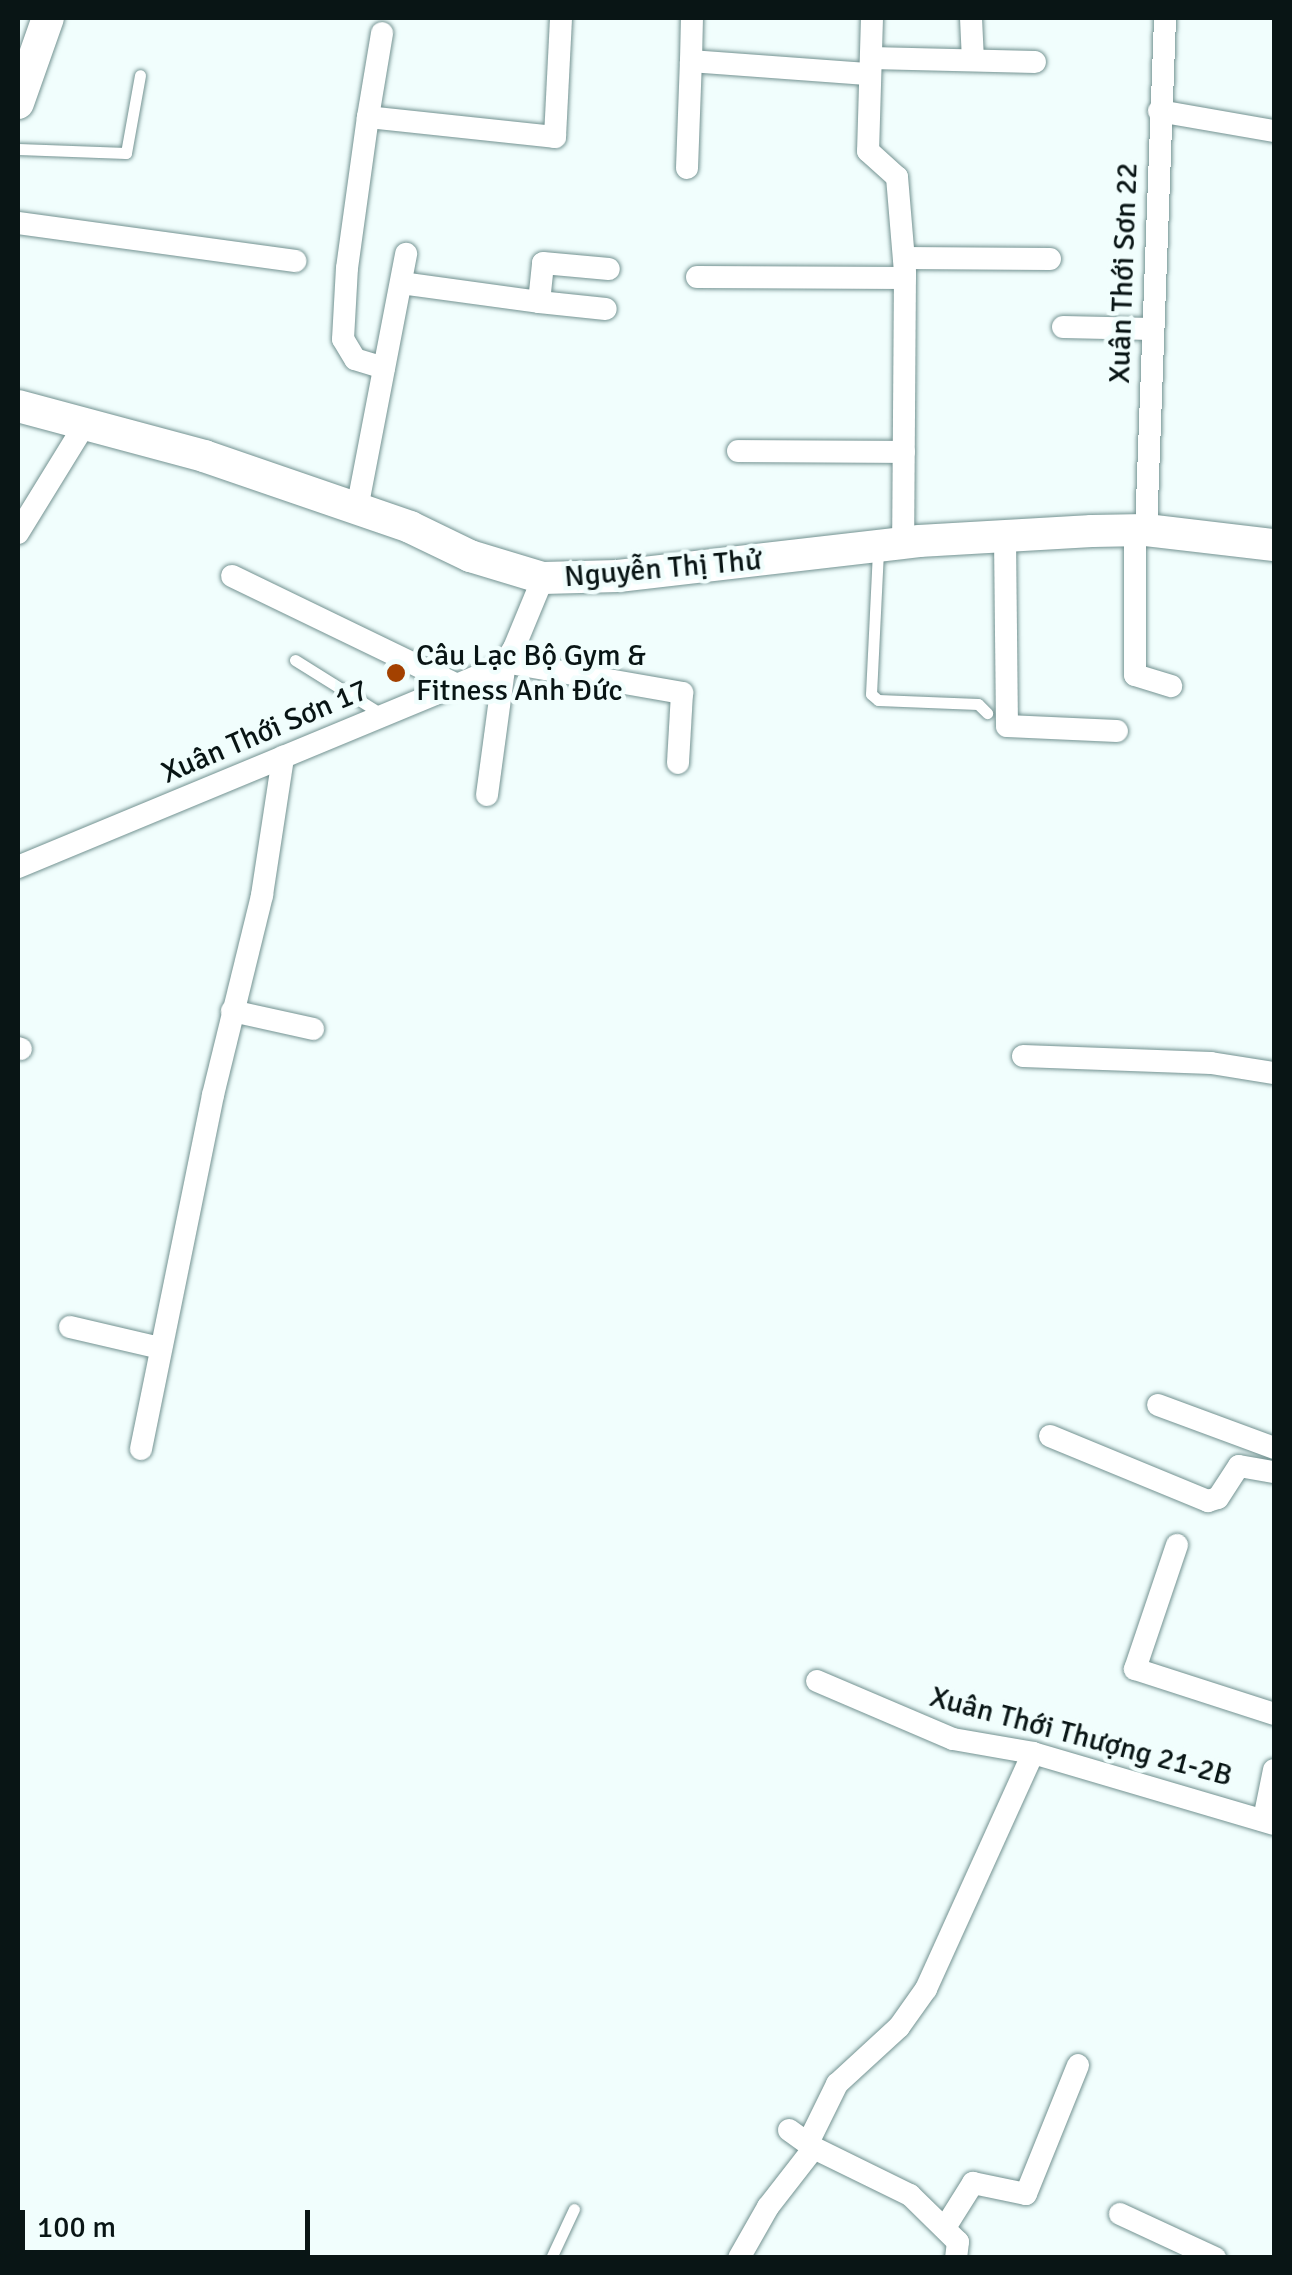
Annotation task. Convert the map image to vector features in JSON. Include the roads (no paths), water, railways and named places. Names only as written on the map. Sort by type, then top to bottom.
[{"type":"street","points":[[18,102],[48,18]]},
{"type":"street","points":[[368,118],[555,136],[561,18]]},
{"type":"street","points":[[687,168],[692,18]]},
{"type":"street","points":[[872,18],[868,151],[897,176],[904,268],[904,452],[891,545]]},
{"type":"street","points":[[971,18],[973,60]]},
{"type":"street","name":"Xuân Thới Sơn 22","points":[[1164,18],[1135,676],[1171,686]]},
{"type":"street","points":[[382,33],[348,268],[343,339],[355,359],[384,368]]},
{"type":"street","points":[[691,61],[871,66],[973,60],[1035,62]]},
{"type":"street","points":[[1159,111],[1274,131]]},
{"type":"street","points":[[18,223],[295,261]]},
{"type":"street","points":[[357,508],[406,254]]},
{"type":"street","points":[[697,277],[1050,259]]},
{"type":"street","points":[[539,302],[543,263],[609,268]]},
{"type":"street","points":[[400,283],[606,309]]},
{"type":"street","points":[[1064,328],[1152,329]]},
{"type":"street","name":"Nguyễn Thị Thử","points":[[18,406],[204,456],[410,527],[470,556],[544,578],[618,576],[1004,536],[1141,530],[1274,546]]},
{"type":"street","points":[[18,533],[85,424]]},
{"type":"street","points":[[738,451],[904,452]]},
{"type":"street","points":[[1004,536],[1007,726],[1117,731]]},
{"type":"street","points":[[232,576],[457,684]]},
{"type":"street","points":[[486,795],[505,662],[544,578]]},
{"type":"street","points":[[505,662],[682,693],[678,763]]},
{"type":"street","name":"Xuân Thới Sơn 17","points":[[18,868],[505,662]]},
{"type":"street","points":[[141,1449],[232,1011],[262,895],[283,757]]},
{"type":"street","points":[[232,1011],[313,1028]]},
{"type":"street","points":[[1023,1056],[1211,1062],[1274,1072]]},
{"type":"street","points":[[70,1328],[160,1348]]},
{"type":"street","points":[[1158,1405],[1274,1448]]},
{"type":"street","points":[[1050,1436],[1208,1501],[1218,1498],[1239,1466],[1274,1472]]},
{"type":"street","points":[[1177,1546],[1135,1668],[1274,1714]]},
{"type":"street","name":"Xuân Thới Thượng 21-2B","points":[[817,1682],[953,1740],[1033,1754],[1269,1822]]},
{"type":"street","points":[[739,2258],[837,2084],[899,2026],[926,1989],[1033,1754]]},
{"type":"street","points":[[1269,1822],[1274,1770]]},
{"type":"street","points":[[946,2226],[974,2183],[1026,2194],[1078,2065]]},
{"type":"street","points":[[804,2141],[910,2196],[946,2226],[958,2242],[956,2258]]},
{"type":"street","points":[[1120,2214],[1215,2258]]},
{"type":"lane","points":[[18,149],[126,153],[140,75]]},
{"type":"lane","points":[[891,545],[871,694],[878,700],[978,704],[987,713]]},
{"type":"lane","points":[[294,660],[383,714]]},
{"type":"lane","points":[[551,2258],[574,2209]]},
{"type":"place","name":"Câu Lạc Bộ Gym & Fitness Anh Đức","points":[[396,673]]}]
